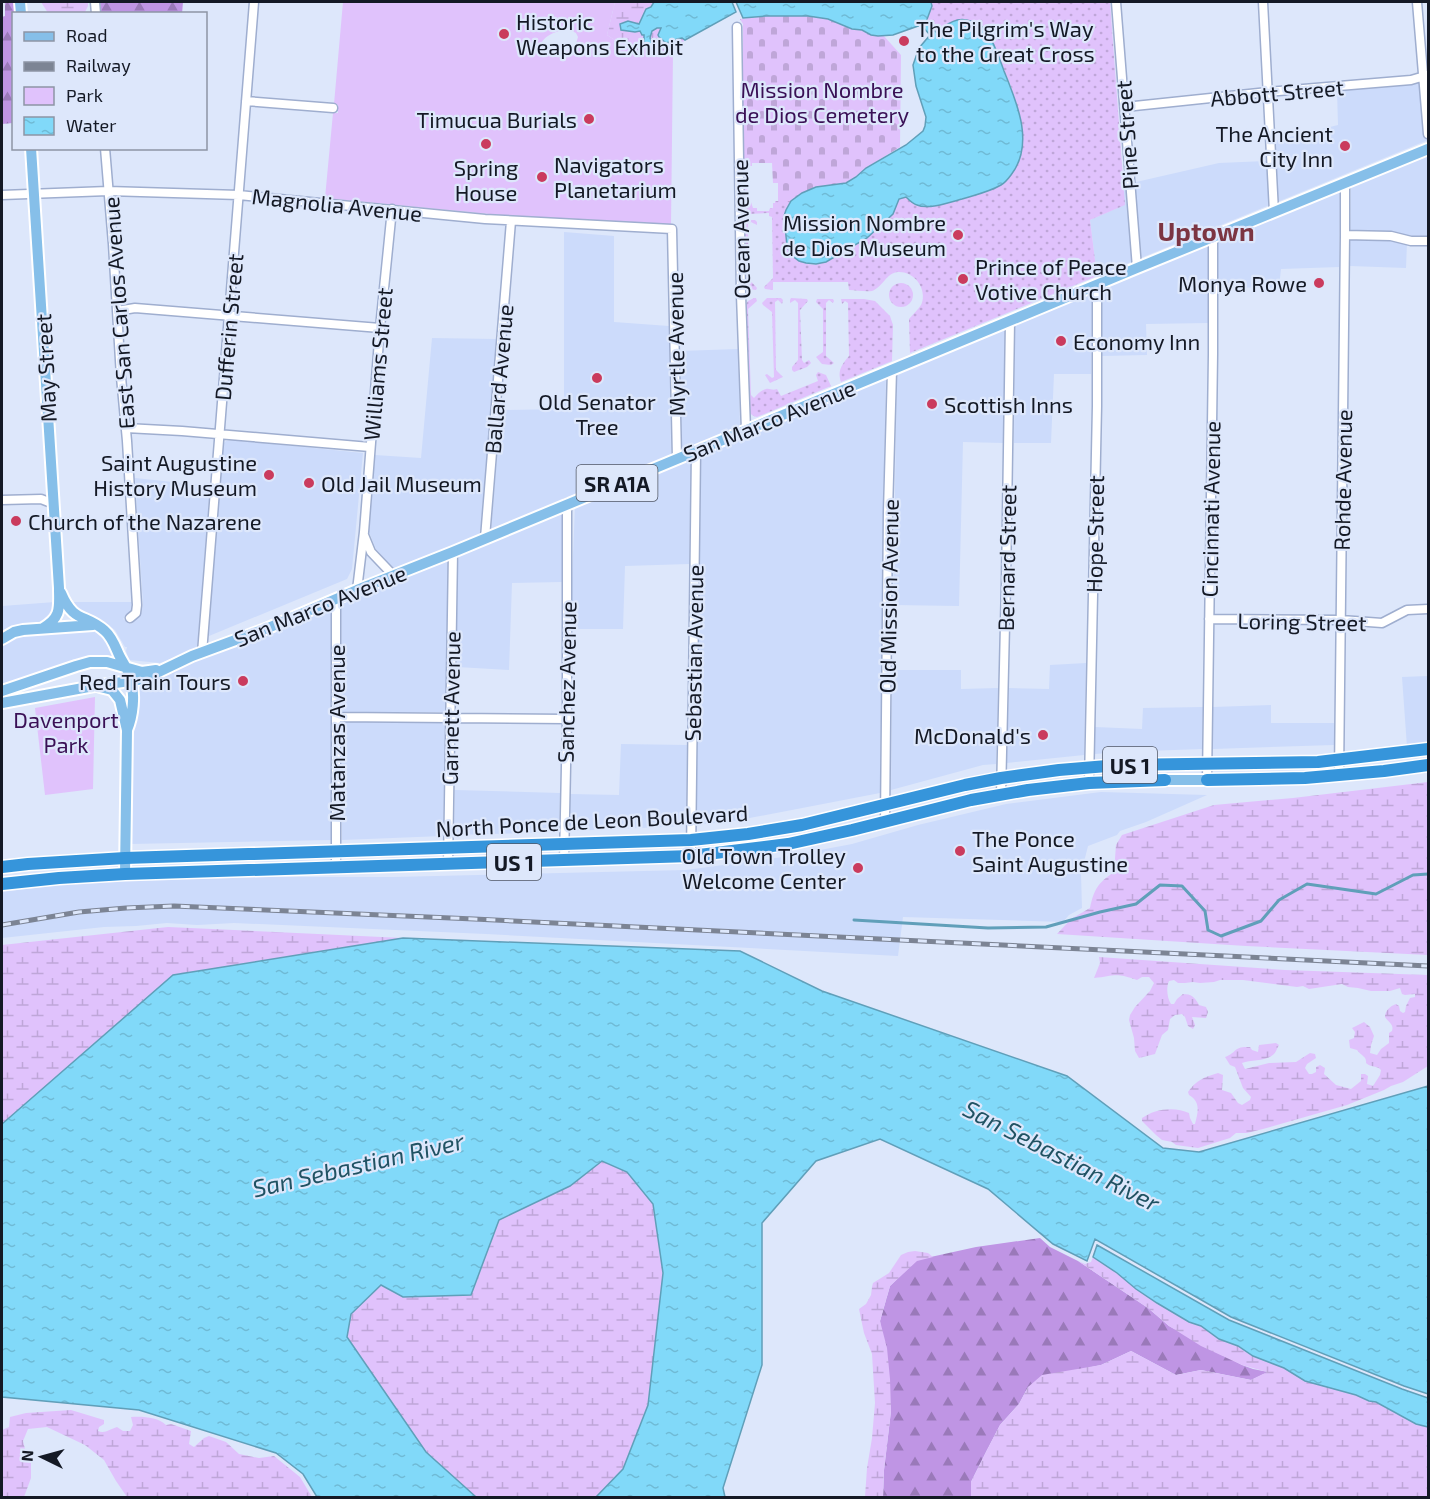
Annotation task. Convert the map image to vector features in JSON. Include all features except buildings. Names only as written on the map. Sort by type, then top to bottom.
[{"type":"highway","name":"North Ponce de Leon Boulevard","points":[[2,867],[125,858],[691,840],[802,825],[965,785],[1089,766],[1273,764],[1339,760],[1428,749]]},
{"type":"highway","name":"North Ponce de Leon Boulevard","points":[[1207,780],[1339,776],[1428,765]]},
{"type":"highway","name":"North Ponce de Leon Boulevard","points":[[2,884],[51,878],[125,874],[691,856],[788,844],[942,807],[1048,787],[1164,780]]},
{"type":"main road","name":"San Marco Avenue","points":[[2,702],[144,679],[162,669],[268,628],[1428,149]]},
{"type":"main road","name":"May Street","points":[[31,150],[59,588],[57,615],[43,628]]},
{"type":"main road","name":"May Street","points":[[59,588],[70,611],[106,632],[115,645],[121,663],[132,681]]},
{"type":"main road","points":[[2,639],[14,632],[96,625]]},
{"type":"main road","points":[[2,691],[83,663],[121,663],[142,672],[162,669]]},
{"type":"main road","points":[[94,686],[111,674],[121,663]]},
{"type":"main road","points":[[127,730],[131,721],[132,681]]},
{"type":"main road","points":[[94,686],[112,690],[116,694],[120,700],[127,730],[125,874]]},
{"type":"main road","points":[[2,691],[11,697],[22,699]]},
{"type":"main road","name":"North Ponce de Leon Boulevard","points":[[1164,780],[1207,780]]},
{"type":"street","name":"Dufferin Street","points":[[202,653],[254,2]]},
{"type":"street","name":"Pine Street","points":[[1116,2],[1137,268]]},
{"type":"street","points":[[1263,2],[1274,212]]},
{"type":"street","points":[[1417,2],[1426,76],[1428,134]]},
{"type":"street","name":"Ocean Avenue","points":[[737,27],[741,295],[746,430]]},
{"type":"street","name":"Abbott Street","points":[[1125,107],[1411,80],[1426,76]]},
{"type":"street","points":[[246,102],[333,108]]},
{"type":"street","name":"East San Carlos Avenue","points":[[105,150],[138,605],[136,613],[130,618]]},
{"type":"street","name":"Rohde Avenue","points":[[1339,776],[1344,183]]},
{"type":"street","name":"Magnolia Avenue","points":[[2,195],[108,192],[239,195],[511,221],[672,229]]},
{"type":"street","name":"Williams Street","points":[[357,590],[392,209]]},
{"type":"street","name":"Ballard Avenue","points":[[485,538],[511,221]]},
{"type":"street","name":"Myrtle Avenue","points":[[672,229],[677,459]]},
{"type":"street","points":[[1345,235],[1391,236],[1411,241],[1428,241]]},
{"type":"street","name":"Cincinnati Avenue","points":[[1207,780],[1213,237]]},
{"type":"street","name":"Hope Street","points":[[1089,783],[1097,285]]},
{"type":"street","points":[[117,311],[135,308],[380,327]]},
{"type":"street","name":"Bernard Street","points":[[1001,795],[1010,321]]},
{"type":"street","name":"Old Mission Avenue","points":[[885,822],[888,512],[892,370]]},
{"type":"street","points":[[126,428],[370,447]]},
{"type":"street","name":"Sebastian Avenue","points":[[691,856],[696,451]]},
{"type":"street","points":[[2,500],[40,499],[54,504]]},
{"type":"street","name":"Sanchez Avenue","points":[[564,861],[567,718],[567,503]]},
{"type":"street","points":[[364,532],[371,552],[393,575]]},
{"type":"street","name":"Garnett Avenue","points":[[448,865],[453,552]]},
{"type":"street","name":"Matanzas Avenue","points":[[336,598],[336,868]]},
{"type":"street","name":"Loring Street","points":[[1209,619],[1382,622],[1407,610],[1428,609]]},
{"type":"street","points":[[337,717],[567,718]]},
{"type":"shaded area","points":[[1428,78],[1428,140],[1097,276],[1090,220],[1124,205],[1123,185],[1219,163],[1266,161],[1265,143],[1338,125],[1337,91],[1412,84]]},
{"type":"shaded area","points":[[1428,154],[1428,246],[1407,243],[1406,268],[1350,266],[1351,187]]},
{"type":"shaded area","points":[[1340,191],[1339,267],[1281,269],[1279,288],[1218,287],[1218,240]]},
{"type":"shaded area","points":[[564,232],[614,236],[614,322],[669,326],[671,456],[565,498],[565,500],[491,531],[501,410],[564,409]]},
{"type":"shaded area","points":[[1208,245],[1208,323],[1146,324],[1147,355],[1102,356],[1102,288]]},
{"type":"shaded area","points":[[1092,292],[1091,374],[1054,374],[1051,443],[1014,443],[1015,324]]},
{"type":"shaded area","points":[[1005,328],[1003,443],[963,442],[959,606],[893,605],[897,372]]},
{"type":"shaded area","points":[[432,338],[496,339],[480,535],[395,570],[376,549],[369,532],[375,455],[421,458]]},
{"type":"shaded area","points":[[738,349],[740,428],[682,452],[680,351]]},
{"type":"shaded area","points":[[886,376],[880,793],[734,821],[696,825],[701,454],[751,435],[751,433]]},
{"type":"shaded area","points":[[233,440],[363,453],[352,569],[347,579],[209,636],[223,444]]},
{"type":"shaded area","points":[[691,458],[689,564],[625,566],[623,629],[572,629],[575,505]]},
{"type":"shaded area","points":[[135,478],[210,486],[197,650],[160,663],[129,660],[127,647],[115,630],[101,620],[84,616],[68,602],[132,602],[131,611],[123,619],[131,624],[141,614],[143,605]]},
{"type":"shaded area","points":[[565,510],[562,582],[512,583],[509,670],[457,667],[457,567],[459,557],[490,541]]},
{"type":"shaded area","points":[[448,559],[446,712],[342,712],[341,601]]},
{"type":"shaded area","points":[[55,602],[53,610],[43,621],[12,628],[2,633],[2,606]]},
{"type":"shaded area","points":[[331,605],[331,840],[130,844],[137,685],[166,671],[206,657]]},
{"type":"shaded area","points":[[97,629],[116,651],[114,658],[88,657],[73,660],[2,684],[2,646],[16,636],[29,633]]},
{"type":"shaded area","points":[[1086,663],[1084,755],[1007,763],[1009,688],[1049,689],[1050,665]]},
{"type":"shaded area","points":[[892,670],[961,670],[961,689],[998,688],[996,764],[983,765],[891,790]]},
{"type":"shaded area","points":[[1428,676],[1428,744],[1407,747],[1402,677]]},
{"type":"shaded area","points":[[1271,705],[1271,723],[1334,723],[1334,745],[1213,749],[1213,707]]},
{"type":"shaded area","points":[[1203,707],[1202,749],[1095,754],[1095,727],[1142,729],[1143,708]]},
{"type":"shaded area","points":[[342,721],[445,721],[443,836],[342,840]]},
{"type":"shaded area","points":[[621,744],[687,745],[686,826],[570,831],[570,794],[619,795]]},
{"type":"shaded area","points":[[455,790],[560,793],[559,832],[454,835]]},
{"type":"shaded area","points":[[1101,792],[1207,795],[1088,846],[1081,874],[1082,908],[1069,915],[1063,922],[903,917],[898,956],[234,923],[197,925],[167,923],[104,927],[2,938],[2,892],[82,882],[686,870],[783,857],[852,844],[1006,804]]},
{"type":"green space","points":[[5,2],[15,2],[16,12],[12,12],[12,123],[2,124],[2,17],[5,16]]},
{"type":"green space","points":[[41,2],[88,2],[85,12],[47,12]]},
{"type":"green space","points":[[100,2],[183,2],[182,12],[101,12]]},
{"type":"green space","points":[[343,2],[615,2],[607,35],[635,53],[654,55],[673,52],[671,225],[511,216],[325,198],[333,113],[338,113],[338,105],[334,104]],"holes":[[[568,29],[576,33],[578,37],[572,49],[550,53],[542,48],[543,41],[552,34]]]},
{"type":"green space","points":[[615,2],[654,2],[646,9],[639,24],[624,31],[640,31],[644,35],[646,46],[650,46],[650,36],[657,28],[661,28],[658,35],[662,41],[669,42],[677,38],[685,40],[673,52],[654,55],[635,53],[607,35]]},
{"type":"green space","points":[[931,2],[1110,2],[1125,205],[1090,220],[1097,276],[910,353],[909,319],[921,305],[923,293],[918,282],[910,275],[894,273],[872,291],[849,290],[848,282],[773,282],[773,290],[765,289],[764,287],[773,278],[772,217],[769,213],[748,214],[745,212],[743,166],[746,166],[747,202],[751,202],[757,211],[769,211],[773,208],[775,201],[791,201],[784,216],[787,246],[808,264],[828,261],[852,248],[891,215],[899,199],[906,197],[915,205],[924,207],[943,204],[979,194],[1008,179],[1022,153],[1022,124],[1012,89],[998,55],[981,26],[962,19],[936,33],[926,22],[932,6]]},
{"type":"green space","name":"Mission Nombre de Dios Cemetery","points":[[766,16],[808,16],[828,19],[852,29],[878,36],[883,35],[901,55],[900,147],[846,183],[816,187],[791,201],[778,201],[778,183],[773,183],[772,163],[752,163],[752,166],[743,166],[743,24],[740,19]]},
{"type":"green space","points":[[747,220],[757,222],[757,225],[751,222],[748,224],[749,279],[757,288],[756,290],[748,289],[745,284],[745,223]]},
{"type":"green space","points":[[896,283],[906,283],[913,290],[913,300],[906,307],[896,307],[889,300],[889,290]]},
{"type":"green space","points":[[754,298],[757,301],[748,309],[751,395],[754,398],[764,390],[777,389],[781,396],[818,381],[816,375],[818,372],[826,375],[831,386],[757,417],[751,414],[748,407],[746,304]]},
{"type":"green space","points":[[767,298],[783,300],[782,304],[778,300],[775,302],[776,370],[783,377],[770,383],[765,375],[774,377],[772,312],[762,303]]},
{"type":"green space","points":[[791,298],[808,301],[800,310],[802,360],[804,363],[809,360],[811,363],[794,372],[792,367],[798,360],[798,303],[795,300],[790,303]]},
{"type":"green space","points":[[817,299],[833,299],[834,301],[833,303],[829,300],[826,303],[826,356],[834,363],[831,365],[822,364],[816,357],[823,352],[823,309],[816,302]]},
{"type":"green space","points":[[841,299],[875,301],[890,316],[893,325],[892,361],[841,382],[841,368],[849,356],[848,303],[845,301],[842,304]]},
{"type":"green space","name":"Davenport Park","points":[[95,697],[93,789],[45,795],[35,708]]},
{"type":"green space","points":[[1428,782],[1428,955],[1057,934],[1071,919],[1090,908],[1098,887],[1114,872],[1116,845],[1122,835],[1214,805]]},
{"type":"green space","points":[[168,927],[403,938],[173,975],[2,1124],[2,945]]},
{"type":"green space","points":[[1099,957],[1285,970],[1428,975],[1428,1066],[1403,1082],[1347,1105],[1263,1129],[1236,1133],[1230,1138],[1198,1148],[1176,1145],[1162,1140],[1142,1121],[1142,1118],[1158,1111],[1171,1109],[1189,1113],[1195,1124],[1197,1104],[1188,1092],[1201,1080],[1218,1073],[1223,1075],[1222,1090],[1231,1093],[1242,1105],[1250,1100],[1251,1097],[1243,1088],[1235,1067],[1230,1065],[1225,1057],[1241,1047],[1250,1047],[1258,1052],[1259,1045],[1276,1043],[1279,1045],[1271,1057],[1242,1063],[1245,1069],[1269,1063],[1296,1062],[1310,1053],[1315,1054],[1316,1058],[1305,1068],[1309,1074],[1316,1072],[1316,1067],[1320,1065],[1325,1068],[1324,1074],[1336,1085],[1351,1089],[1361,1081],[1361,1074],[1365,1074],[1368,1076],[1367,1084],[1373,1086],[1381,1070],[1368,1065],[1357,1050],[1350,1048],[1349,1040],[1354,1038],[1355,1032],[1352,1028],[1364,1022],[1370,1027],[1374,1036],[1370,1053],[1377,1055],[1389,1043],[1389,1033],[1392,1031],[1392,1025],[1385,1017],[1387,1011],[1396,1004],[1400,1011],[1405,1012],[1410,998],[1415,997],[1415,994],[1402,994],[1400,988],[1390,991],[1371,991],[1342,984],[1309,989],[1303,986],[1243,980],[1200,983],[1169,981],[1167,992],[1171,1004],[1174,1004],[1183,994],[1191,995],[1199,1005],[1206,1007],[1208,1012],[1206,1018],[1192,1017],[1195,1025],[1193,1029],[1188,1026],[1182,1014],[1175,1015],[1170,1019],[1168,1030],[1162,1035],[1155,1054],[1139,1058],[1135,1051],[1130,1015],[1154,983],[1149,977],[1137,980],[1119,975],[1094,978],[1100,963]]},
{"type":"green space","points":[[601,1161],[627,1172],[653,1204],[663,1273],[648,1405],[623,1469],[596,1497],[476,1497],[426,1452],[347,1337],[351,1314],[381,1285],[403,1297],[471,1295],[499,1220],[570,1186]]},
{"type":"green space","points":[[1040,1238],[1050,1247],[1078,1261],[1148,1308],[1169,1326],[1242,1365],[1268,1372],[1251,1380],[1201,1370],[1176,1375],[1131,1351],[1101,1365],[1028,1387],[1019,1404],[1000,1425],[987,1450],[971,1482],[971,1497],[883,1497],[891,1411],[880,1321],[890,1286],[917,1260],[976,1247]]},
{"type":"green space","points":[[915,1251],[928,1253],[933,1257],[917,1261],[890,1286],[880,1321],[887,1348],[891,1411],[883,1497],[865,1497],[875,1403],[872,1354],[864,1333],[859,1309],[866,1304],[871,1295],[873,1283],[889,1273],[901,1255]]},
{"type":"green space","points":[[1093,1257],[1157,1303],[1253,1356],[1284,1368],[1305,1381],[1376,1402],[1416,1424],[1428,1427],[1428,1497],[971,1498],[971,1482],[1000,1425],[1019,1404],[1028,1387],[1042,1375],[1101,1365],[1131,1351],[1176,1375],[1201,1370],[1251,1380],[1267,1372],[1242,1365],[1201,1346],[1169,1326],[1148,1308],[1078,1261],[1085,1264],[1091,1262]]},
{"type":"green space","points":[[71,1410],[104,1420],[104,1424],[99,1427],[98,1431],[101,1432],[117,1427],[123,1431],[130,1431],[133,1425],[131,1417],[150,1418],[166,1425],[171,1424],[191,1431],[189,1444],[194,1447],[209,1436],[226,1442],[239,1454],[259,1458],[274,1456],[300,1477],[312,1497],[127,1497],[104,1460],[85,1445],[47,1427],[28,1429],[23,1441],[31,1461],[31,1478],[24,1497],[2,1497],[2,1430],[9,1427],[10,1417],[26,1413]]},
{"type":"water","points":[[654,2],[732,2],[736,12],[685,40],[680,38],[666,43],[658,35],[661,28],[657,28],[652,31],[650,38],[653,46],[644,45],[644,35],[640,31],[621,30],[620,24],[628,21],[639,24],[646,9]]},
{"type":"water","points":[[736,2],[931,2],[932,6],[926,22],[936,32],[947,24],[963,19],[981,26],[995,47],[1014,96],[1021,123],[1022,150],[1011,175],[1004,183],[992,190],[940,205],[927,207],[914,204],[906,197],[899,199],[893,214],[867,238],[826,262],[816,264],[799,261],[791,255],[787,246],[784,216],[791,201],[816,187],[846,183],[866,168],[906,145],[923,131],[926,117],[916,86],[913,65],[919,48],[930,35],[921,25],[893,35],[878,36],[828,19],[808,16],[743,18]]},
{"type":"water","name":"San Sebastian River","points":[[403,938],[740,951],[822,991],[1067,1076],[1163,1148],[1199,1152],[1428,1086],[1428,1394],[1231,1317],[1095,1239],[1087,1261],[1053,1244],[988,1189],[880,1139],[816,1161],[762,1223],[762,1365],[723,1488],[725,1497],[596,1497],[623,1469],[648,1405],[663,1273],[653,1204],[627,1172],[602,1161],[570,1186],[499,1220],[471,1295],[403,1297],[381,1285],[351,1314],[347,1337],[426,1452],[476,1497],[317,1497],[303,1474],[276,1453],[139,1410],[2,1397],[2,1124],[173,975]]},
{"type":"water","points":[[1097,1245],[1229,1320],[1428,1398],[1428,1427],[1416,1424],[1376,1402],[1305,1381],[1284,1368],[1219,1339],[1201,1326],[1189,1322],[1157,1303],[1093,1257]]},
{"type":"waterway","points":[[854,920],[988,928],[1046,927],[1136,904],[1160,885],[1182,886],[1205,911],[1208,930],[1221,936],[1261,921],[1279,900],[1307,884],[1376,894],[1413,875],[1428,874]]},
{"type":"railway","points":[[2,925],[79,912],[174,906],[1428,966]]},
{"type":"place","name":"Historic Weapons Exhibit","points":[[504,34]]},
{"type":"place","name":"The Pilgrim's Way to the Great Cross","points":[[904,41]]},
{"type":"place","name":"Timucua Burials","points":[[589,119]]},
{"type":"place","name":"Spring House","points":[[486,144]]},
{"type":"place","name":"The Ancient City Inn","points":[[1345,146]]},
{"type":"place","name":"Navigators Planetarium","points":[[542,177]]},
{"type":"place","name":"Mission Nombre de Dios Museum","points":[[958,235]]},
{"type":"place","name":"Prince of Peace Votive Church","points":[[963,279]]},
{"type":"place","name":"Monya Rowe","points":[[1319,283]]},
{"type":"place","name":"Economy Inn","points":[[1061,341]]},
{"type":"place","name":"Old Senator Tree","points":[[597,378]]},
{"type":"place","name":"Scottish Inns","points":[[932,404]]},
{"type":"place","name":"Saint Augustine History Museum","points":[[269,475]]},
{"type":"place","name":"Old Jail Museum","points":[[309,483]]},
{"type":"place","name":"Church of the Nazarene","points":[[16,521]]},
{"type":"place","name":"Red Train Tours","points":[[243,681]]},
{"type":"place","name":"McDonald's","points":[[1043,735]]},
{"type":"place","name":"The Ponce Saint Augustine","points":[[960,851]]},
{"type":"place","name":"Old Town Trolley Welcome Center","points":[[858,868]]},
{"type":"district","name":"Uptown","points":[[1206,230]]}]
